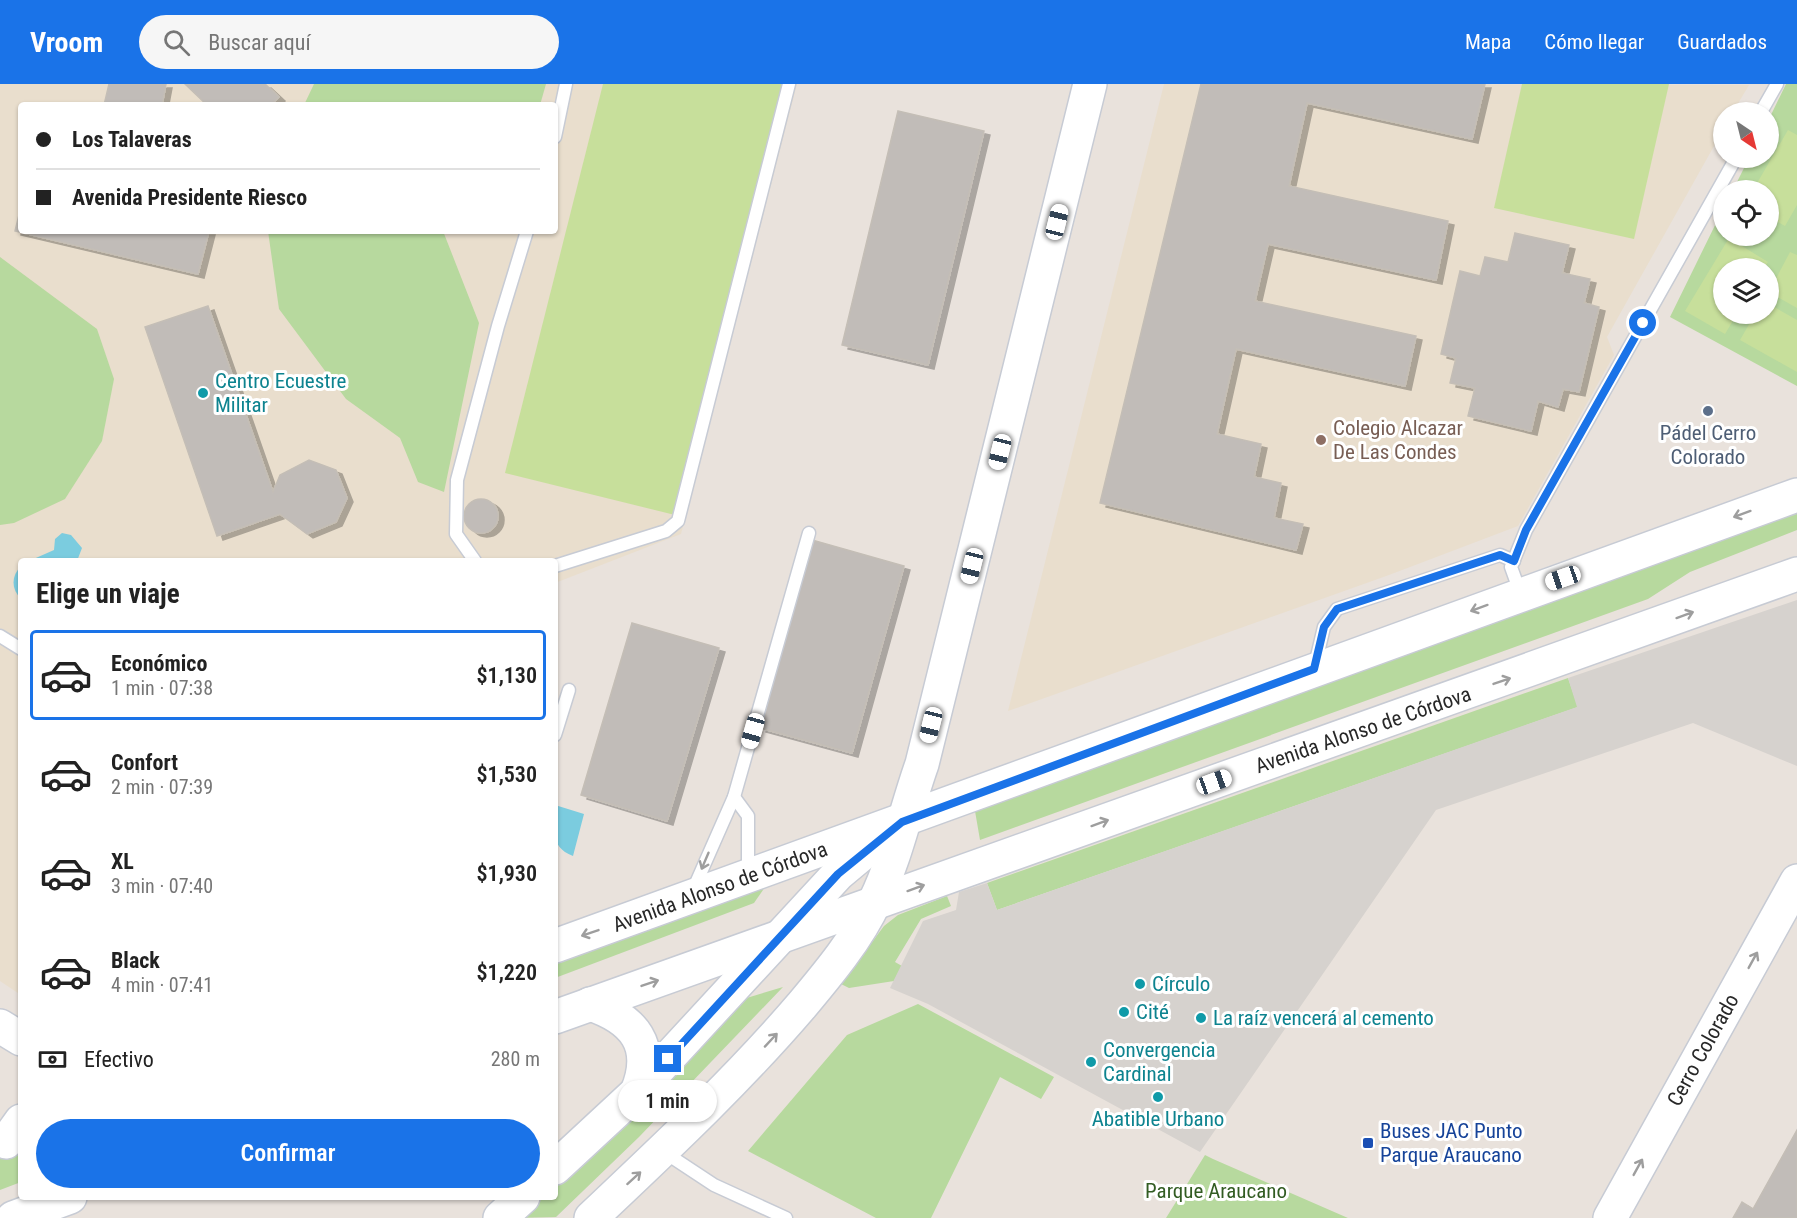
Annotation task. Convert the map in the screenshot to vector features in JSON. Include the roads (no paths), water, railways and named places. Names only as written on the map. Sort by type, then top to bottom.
[{"type":"main road","points":[[591,1218],[664,1152],[777,1034],[823,980],[874,903],[895,853],[902,822],[922,764],[1090,84]]},
{"type":"main road","name":"Avenida Alonso de Córdova","points":[[558,945],[902,822],[1520,593],[1797,495]]},
{"type":"main road","name":"Avenida Alonso de Córdova","points":[[558,1016],[1797,574]]},
{"type":"main road","points":[[558,1165],[637,1092],[838,874],[902,822]]},
{"type":"main road","name":"Cerro Colorado","points":[[1610,1218],[1797,881]]},
{"type":"main road","points":[[590,1004],[613,1012],[631,1025],[640,1040],[645,1058],[644,1076],[637,1092]]},
{"type":"main road","points":[[0,1026],[18,1037]]},
{"type":"main road","points":[[13,1218],[62,1200]]},
{"type":"main road","points":[[500,1218],[520,1200]]},
{"type":"lane","points":[[558,123],[566,84]]},
{"type":"lane","points":[[558,565],[666,531],[678,521],[789,84]]},
{"type":"lane","points":[[1767,102],[1777,84]]},
{"type":"lane","points":[[1520,593],[1511,567],[1526,530],[1730,168]]},
{"type":"lane","points":[[473,558],[456,534],[457,480],[498,326],[526,234]]},
{"type":"lane","points":[[690,898],[734,797],[809,532]]},
{"type":"lane","points":[[1314,669],[1324,627],[1337,609],[1500,555],[1514,561]]},
{"type":"lane","points":[[0,636],[18,647]]},
{"type":"lane","points":[[558,725],[569,690]]},
{"type":"lane","points":[[734,797],[748,816],[748,877]]},
{"type":"lane","points":[[664,1152],[714,1185],[786,1218]]},
{"type":"water","points":[[62,533],[71,535],[82,548],[78,558],[36,558],[54,550],[55,539]]},
{"type":"water","points":[[18,570],[18,595],[14,587],[15,574]]},
{"type":"water","points":[[558,806],[584,814],[573,856],[558,844]]},
{"type":"place","name":"Centro Ecuestre Militar","points":[[203,393]]},
{"type":"place","name":"Pádel Cerro Colorado","points":[[1708,411]]},
{"type":"place","name":"Colegio Alcazar De Las Condes","points":[[1321,440]]},
{"type":"place","name":"Círculo","points":[[1140,984]]},
{"type":"place","name":"Cité","points":[[1124,1012]]},
{"type":"place","name":"La raíz vencerá al cemento","points":[[1201,1018]]},
{"type":"place","name":"Convergencia Cardinal","points":[[1091,1062]]},
{"type":"place","name":"Abatible Urbano","points":[[1158,1097]]},
{"type":"place","name":"Buses JAC Punto Parque Araucano","points":[[1368,1143]]},
{"type":"park label","name":"Parque Araucano","points":[[1216,1191]]}]
